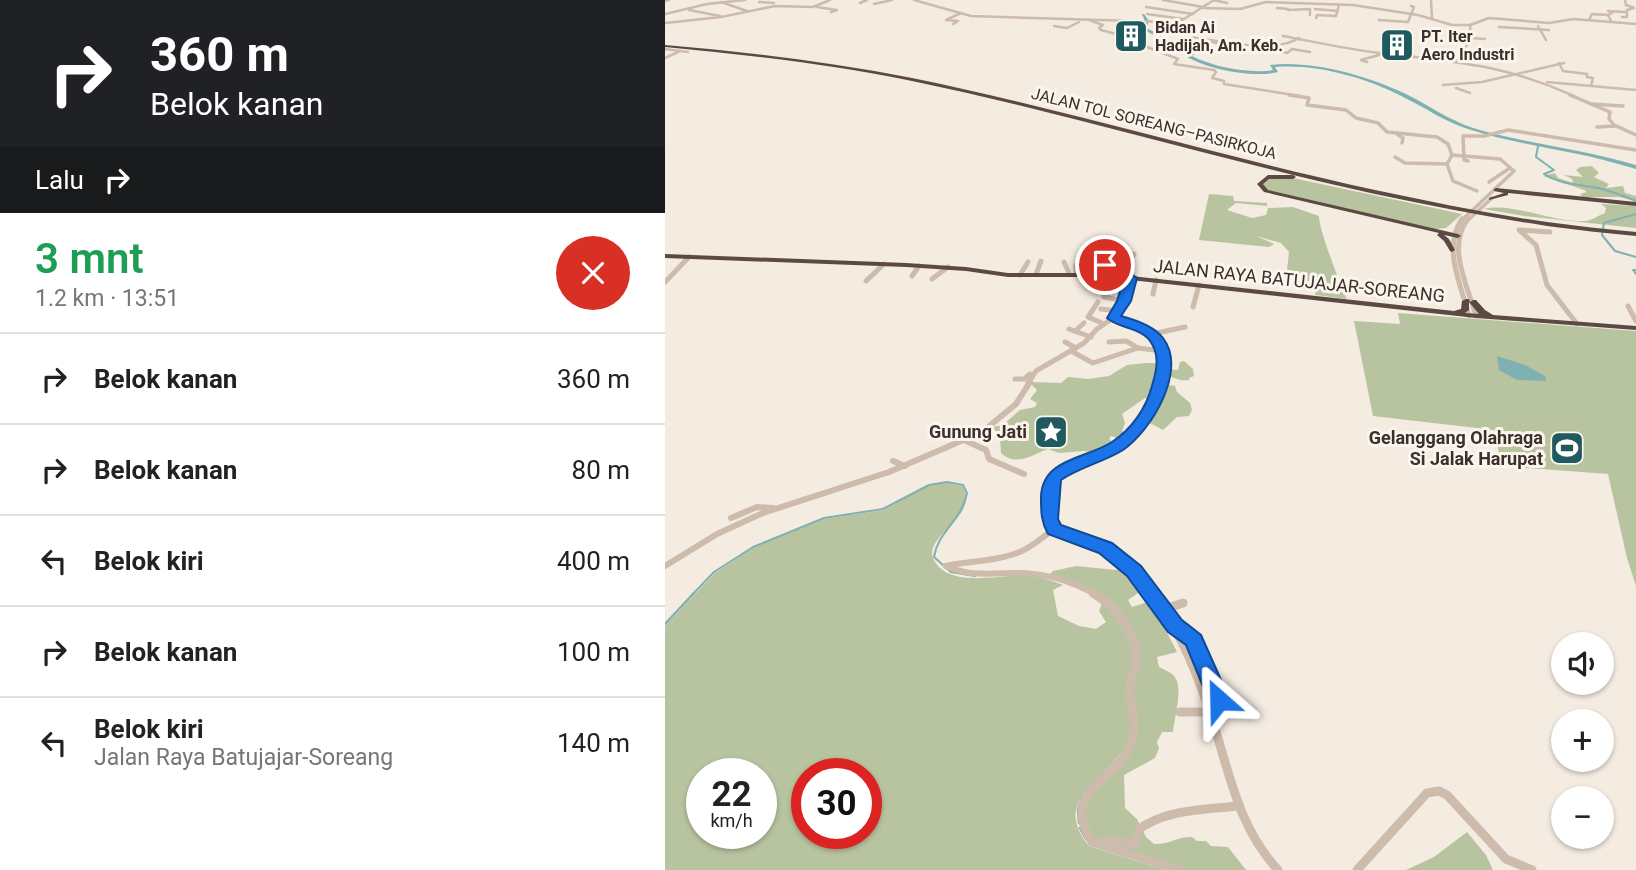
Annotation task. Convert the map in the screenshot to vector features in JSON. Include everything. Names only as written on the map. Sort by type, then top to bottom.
[{"type":"highway","name":"JALAN TOL SOREANG–PASIRKOJA","points":[[665,47],[803,61],[908,79],[1405,199],[1636,232]]},
{"type":"highway","name":"JALAN TOL SOREANG–PASIRKOJA","points":[[665,47],[810,61],[924,80],[1468,210]]},
{"type":"highway","points":[[1193,148],[1239,162],[1258,174],[1258,188],[1272,195],[1425,230],[1455,234]]},
{"type":"highway","points":[[1405,199],[1286,176],[1268,177],[1260,184],[1275,194],[1425,230],[1446,239],[1452,250]]},
{"type":"highway","points":[[1510,181],[1511,189],[1534,194]]},
{"type":"highway","points":[[1499,190],[1634,203]]},
{"type":"highway","points":[[1499,190],[1546,196]]},
{"type":"highway","points":[[1491,199],[1506,194],[1634,203]]},
{"type":"highway","name":"JALAN RAYA BATUJAJAR-SOREANG","points":[[666,257],[948,267],[1020,275],[1104,271],[1130,282],[1199,285],[1473,316],[1636,328]]},
{"type":"highway","points":[[1448,313],[1464,312],[1470,301],[1482,312],[1498,318]]},
{"type":"street","points":[[665,14],[710,4],[744,0],[749,4],[714,16],[665,23]]},
{"type":"street","points":[[775,6],[783,0]]},
{"type":"street","points":[[813,7],[830,0]]},
{"type":"street","points":[[860,3],[867,0]]},
{"type":"street","points":[[914,0],[961,13],[1034,16],[1061,21],[1110,17],[1176,24],[1193,28],[1183,36],[1233,47]]},
{"type":"street","points":[[1166,0],[1178,4],[1240,11],[1258,4]]},
{"type":"street","points":[[1431,0],[1432,16]]},
{"type":"street","points":[[1589,22],[1592,14],[1608,15],[1612,13],[1608,10],[1626,12],[1634,8],[1626,5],[1625,0]]},
{"type":"street","points":[[755,1],[764,1],[775,6]]},
{"type":"street","points":[[874,4],[892,1]]},
{"type":"street","points":[[1176,24],[1213,1],[1227,3]]},
{"type":"street","points":[[720,3],[747,13]]},
{"type":"street","points":[[1249,3],[1279,3],[1290,9]]},
{"type":"street","points":[[1279,3],[1276,10],[1359,6],[1432,16],[1447,24],[1480,25]]},
{"type":"street","points":[[703,12],[717,7],[710,4]]},
{"type":"street","points":[[914,6],[927,4]]},
{"type":"street","points":[[1166,9],[1178,4]]},
{"type":"street","points":[[684,9],[721,18],[775,6],[835,10]]},
{"type":"street","points":[[1384,10],[1378,18],[1408,22],[1414,7],[1411,6]]},
{"type":"street","points":[[1147,14],[1149,11],[1143,8],[1194,13]]},
{"type":"street","points":[[1310,15],[1311,8]]},
{"type":"street","points":[[1317,16],[1324,14],[1336,18],[1337,8]]},
{"type":"street","points":[[1177,9],[1194,13]]},
{"type":"street","points":[[708,10],[721,12]]},
{"type":"street","points":[[674,11],[681,13]]},
{"type":"street","points":[[1389,16],[1394,12]]},
{"type":"street","points":[[1622,17],[1627,17],[1626,12]]},
{"type":"street","points":[[953,24],[958,21],[946,20],[961,13]]},
{"type":"street","points":[[665,14],[681,18]]},
{"type":"street","points":[[1099,19],[1104,14]]},
{"type":"street","points":[[1147,14],[1184,19]]},
{"type":"street","points":[[1147,14],[1157,22]]},
{"type":"street","points":[[694,15],[701,18]]},
{"type":"street","points":[[988,15],[987,17],[996,18]]},
{"type":"street","points":[[1608,15],[1611,21]]},
{"type":"street","points":[[1122,25],[1119,24],[1131,17]]},
{"type":"street","points":[[688,19],[697,23]]},
{"type":"street","points":[[1061,21],[1052,25],[1067,28],[1085,19],[1103,25],[1099,28],[1101,30]]},
{"type":"street","points":[[1451,29],[1485,19],[1530,19],[1549,23],[1611,21],[1636,24]]},
{"type":"street","points":[[1507,19],[1509,25]]},
{"type":"street","points":[[1536,21],[1546,40]]},
{"type":"street","points":[[1499,27],[1551,29],[1549,23]]},
{"type":"street","points":[[1456,62],[1471,38],[1471,25]]},
{"type":"street","points":[[1528,29],[1532,34]]},
{"type":"street","points":[[1095,31],[1132,38],[1178,58],[1174,64],[1216,71],[1211,77],[1224,81],[1224,84],[1308,97],[1310,99],[1307,104],[1346,110],[1356,118],[1382,121],[1389,136],[1387,139]]},
{"type":"street","points":[[1122,36],[1140,32]]},
{"type":"street","points":[[1460,33],[1458,37],[1485,39]]},
{"type":"street","points":[[1283,36],[1516,73],[1543,81],[1565,95],[1611,113],[1609,119],[1616,126],[1636,135]]},
{"type":"street","points":[[1118,48],[1132,38]]},
{"type":"street","points":[[1207,40],[1216,38],[1287,52],[1292,49],[1310,52]]},
{"type":"street","points":[[1258,51],[1269,44],[1287,46],[1299,38]]},
{"type":"street","points":[[1225,50],[1241,42]]},
{"type":"street","points":[[665,47],[688,52]]},
{"type":"street","points":[[1463,50],[1475,52]]},
{"type":"street","points":[[665,58],[680,52]]},
{"type":"street","points":[[1367,62],[1361,60],[1381,53]]},
{"type":"street","points":[[1443,60],[1447,54]]},
{"type":"street","points":[[1448,67],[1450,61]]},
{"type":"street","points":[[1443,85],[1459,86],[1562,63],[1563,71]]},
{"type":"street","points":[[1585,74],[1587,64]]},
{"type":"street","points":[[1546,66],[1552,67],[1553,71],[1585,74],[1593,78],[1591,86]]},
{"type":"street","points":[[1543,81],[1572,81],[1591,86],[1636,89]]},
{"type":"street","points":[[1459,86],[1456,88],[1470,93]]},
{"type":"street","points":[[1591,104],[1622,106]]},
{"type":"street","points":[[1597,127],[1616,126]]},
{"type":"street","points":[[1466,159],[1463,136],[1508,130],[1636,150]]},
{"type":"street","points":[[1386,131],[1437,137],[1448,144],[1452,155],[1447,164],[1453,181],[1461,182],[1477,191]]},
{"type":"street","points":[[1396,132],[1403,138],[1402,143]]},
{"type":"street","points":[[1452,155],[1466,159],[1493,156],[1502,160],[1515,175],[1468,212],[1455,234],[1452,250],[1470,301]]},
{"type":"street","points":[[1413,156],[1417,162]]},
{"type":"street","points":[[1395,158],[1405,163],[1447,164]]},
{"type":"street","points":[[1489,182],[1512,170]]},
{"type":"street","points":[[1455,234],[1491,199],[1512,170]]},
{"type":"street","points":[[1550,232],[1519,230],[1536,245],[1547,285],[1577,324]]},
{"type":"street","points":[[1455,234],[1473,316]]},
{"type":"street","points":[[1104,271],[1117,249]]},
{"type":"street","points":[[1118,276],[1126,270],[1134,254]]},
{"type":"street","points":[[665,282],[689,257]]},
{"type":"street","points":[[1036,274],[1041,261]]},
{"type":"street","points":[[1020,275],[1028,262]]},
{"type":"street","points":[[1064,262],[1076,272]]},
{"type":"street","points":[[866,281],[884,264]]},
{"type":"street","points":[[912,276],[919,266]]},
{"type":"street","points":[[932,279],[948,267]]},
{"type":"street","points":[[1048,282],[1050,274]]},
{"type":"street","points":[[1015,379],[1024,379],[1074,350],[1114,318],[1124,301],[1130,282]]},
{"type":"street","points":[[1153,294],[1155,284]]},
{"type":"street","points":[[1193,307],[1199,285]]},
{"type":"street","points":[[1104,324],[1088,317],[1101,300],[1124,301]]},
{"type":"street","points":[[1628,306],[1636,321]]},
{"type":"street","points":[[1101,309],[1119,311]]},
{"type":"street","points":[[1114,318],[1137,325],[1153,334],[1163,351],[1164,370],[1155,402],[1132,434],[1116,447],[1064,469],[1052,480],[1049,519],[1055,529],[1111,552],[1134,571],[1165,609],[1219,738],[1236,806],[1249,836],[1264,857],[1278,870]]},
{"type":"street","points":[[1084,323],[1072,330],[1091,337]]},
{"type":"street","points":[[1153,334],[1185,327]]},
{"type":"street","points":[[1109,342],[1126,337],[1138,348]]},
{"type":"street","points":[[1065,342],[1093,363],[1138,348],[1163,351]]},
{"type":"street","points":[[666,563],[717,534],[773,508],[905,466],[982,432],[1016,404],[1032,376],[1040,368]]},
{"type":"street","points":[[966,440],[986,450],[989,459],[1024,474]]},
{"type":"street","points":[[893,461],[905,466]]},
{"type":"street","points":[[731,518],[763,506],[773,508]]},
{"type":"street","points":[[1055,529],[1024,550],[1001,558],[986,558],[946,566],[966,574],[1031,573],[1081,587],[1104,600],[1118,614],[1128,629],[1137,656],[1130,676],[1135,724],[1133,740],[1125,756],[1087,794],[1081,809],[1086,835],[1092,842],[1180,870]]},
{"type":"street","points":[[1165,609],[1183,603]]},
{"type":"street","points":[[1173,623],[1182,633],[1193,639],[1219,699],[1225,699]]},
{"type":"street","points":[[1180,712],[1209,712]]},
{"type":"street","points":[[1357,870],[1427,793],[1439,791],[1447,795],[1506,859],[1532,870]]},
{"type":"street","points":[[1098,843],[1109,840],[1136,844],[1138,830],[1159,818],[1236,806]]},
{"type":"green space","points":[[1592,166],[1599,173],[1594,177],[1609,184],[1606,188],[1623,186],[1625,193],[1636,196],[1636,201],[1619,197],[1583,197],[1580,194],[1587,192],[1584,190],[1543,176],[1555,173],[1558,178],[1573,183],[1572,179],[1564,175],[1583,177],[1576,170]]},
{"type":"green space","points":[[1288,177],[1462,214],[1446,228],[1435,229],[1265,189],[1263,183],[1270,178]]},
{"type":"green space","points":[[1209,194],[1233,196],[1234,201],[1267,203],[1267,206],[1236,203],[1227,210],[1252,218],[1266,215],[1268,208],[1293,207],[1319,216],[1326,244],[1347,299],[1315,295],[1316,285],[1305,280],[1280,277],[1280,274],[1287,270],[1289,252],[1281,243],[1256,236],[1274,244],[1269,247],[1199,240]]},
{"type":"green space","points":[[1601,204],[1636,206],[1636,228],[1524,216],[1484,209],[1507,208],[1560,219],[1585,221],[1605,213],[1606,208]]},
{"type":"green space","name":"Gelanggang Olahraga Si Jalak Harupat","points":[[1398,313],[1636,331],[1636,586],[1608,474],[1502,466],[1494,430],[1373,416],[1354,321],[1400,324]]},
{"type":"green space","points":[[1184,361],[1193,369],[1194,376],[1185,380],[1163,376],[1159,383],[1175,386],[1177,392],[1190,403],[1192,410],[1189,416],[1177,417],[1163,430],[1146,421],[1157,408],[1159,400],[1145,398],[1122,414],[1125,423],[1122,431],[1127,435],[1120,439],[1111,436],[1111,446],[1095,453],[1059,453],[1048,449],[1030,457],[1012,459],[1001,453],[1000,438],[993,427],[1003,425],[1020,410],[1035,407],[1037,403],[1030,399],[1037,390],[1032,382],[1061,383],[1068,377],[1088,379],[1109,376],[1127,365],[1146,363],[1157,363],[1166,369],[1178,370],[1180,362]]},
{"type":"green space","points":[[947,483],[962,486],[966,497],[964,507],[932,551],[934,560],[941,569],[963,577],[1026,576],[1063,585],[1053,590],[1058,616],[1079,626],[1096,629],[1106,622],[1099,611],[1102,603],[1113,614],[1123,628],[1132,650],[1126,685],[1129,737],[1119,756],[1086,790],[1079,802],[1076,815],[1078,829],[1089,846],[1165,870],[665,870],[665,626],[715,573],[754,547],[824,519],[884,510],[929,485]]},
{"type":"green space","points":[[1076,566],[1116,570],[1124,567],[1142,590],[1128,600],[1132,607],[1151,601],[1177,652],[1157,657],[1159,667],[1171,673],[1177,681],[1173,732],[1162,732],[1157,742],[1159,748],[1155,758],[1124,775],[1125,808],[1137,819],[1146,837],[1154,844],[1192,837],[1197,841],[1206,841],[1211,846],[1228,847],[1246,870],[1184,870],[1107,846],[1087,834],[1083,803],[1131,747],[1131,691],[1135,645],[1105,600],[1049,575],[1053,571]]},
{"type":"green space","points":[[1467,832],[1486,855],[1493,870],[1406,870],[1434,857]]},
{"type":"water","points":[[1497,356],[1525,365],[1545,376],[1546,381],[1517,380],[1499,370]]},
{"type":"waterway","points":[[1143,15],[1147,21],[1144,29],[1160,36],[1162,45],[1171,50],[1199,49],[1189,56],[1205,63],[1259,72],[1276,71],[1272,66],[1286,65],[1336,72],[1397,92],[1450,121],[1469,128],[1636,167]]},
{"type":"waterway","points":[[1538,146],[1536,157],[1554,170],[1544,174],[1550,178],[1603,189],[1636,201]]},
{"type":"waterway","points":[[1636,214],[1604,223],[1602,235],[1615,251],[1636,257]]},
{"type":"waterway","points":[[1636,270],[1633,270],[1636,274]]},
{"type":"waterway","points":[[692,595],[714,572],[753,547],[824,518],[883,509],[929,485],[947,482],[963,485],[967,493],[960,511],[940,540],[934,557],[951,572],[975,576]]},
{"type":"waterway","points":[[665,624],[694,593]]},
{"type":"waterway","points":[[1079,823],[1078,809],[1082,798]]},
{"type":"waterway","points":[[1080,828],[1086,839]]},
{"type":"place","name":"Bidan Ai Hadijah, Am. Keb.","points":[[1131,36]]},
{"type":"place","name":"PT. Iter Aero Industri","points":[[1397,45]]},
{"type":"place","name":"Gunung Jati","points":[[1051,432]]},
{"type":"place","name":"Gelanggang Olahraga Si Jalak Harupat","points":[[1567,448]]},
{"type":"route","points":[[1105,265],[1103,275],[1131,278],[1124,301],[1114,318],[1137,325],[1153,334],[1161,346],[1164,358],[1162,376],[1155,402],[1132,434],[1116,447],[1070,466],[1053,478],[1049,519],[1055,529],[1106,548],[1134,571],[1165,609],[1175,626],[1194,640],[1199,658],[1219,700]]}]
